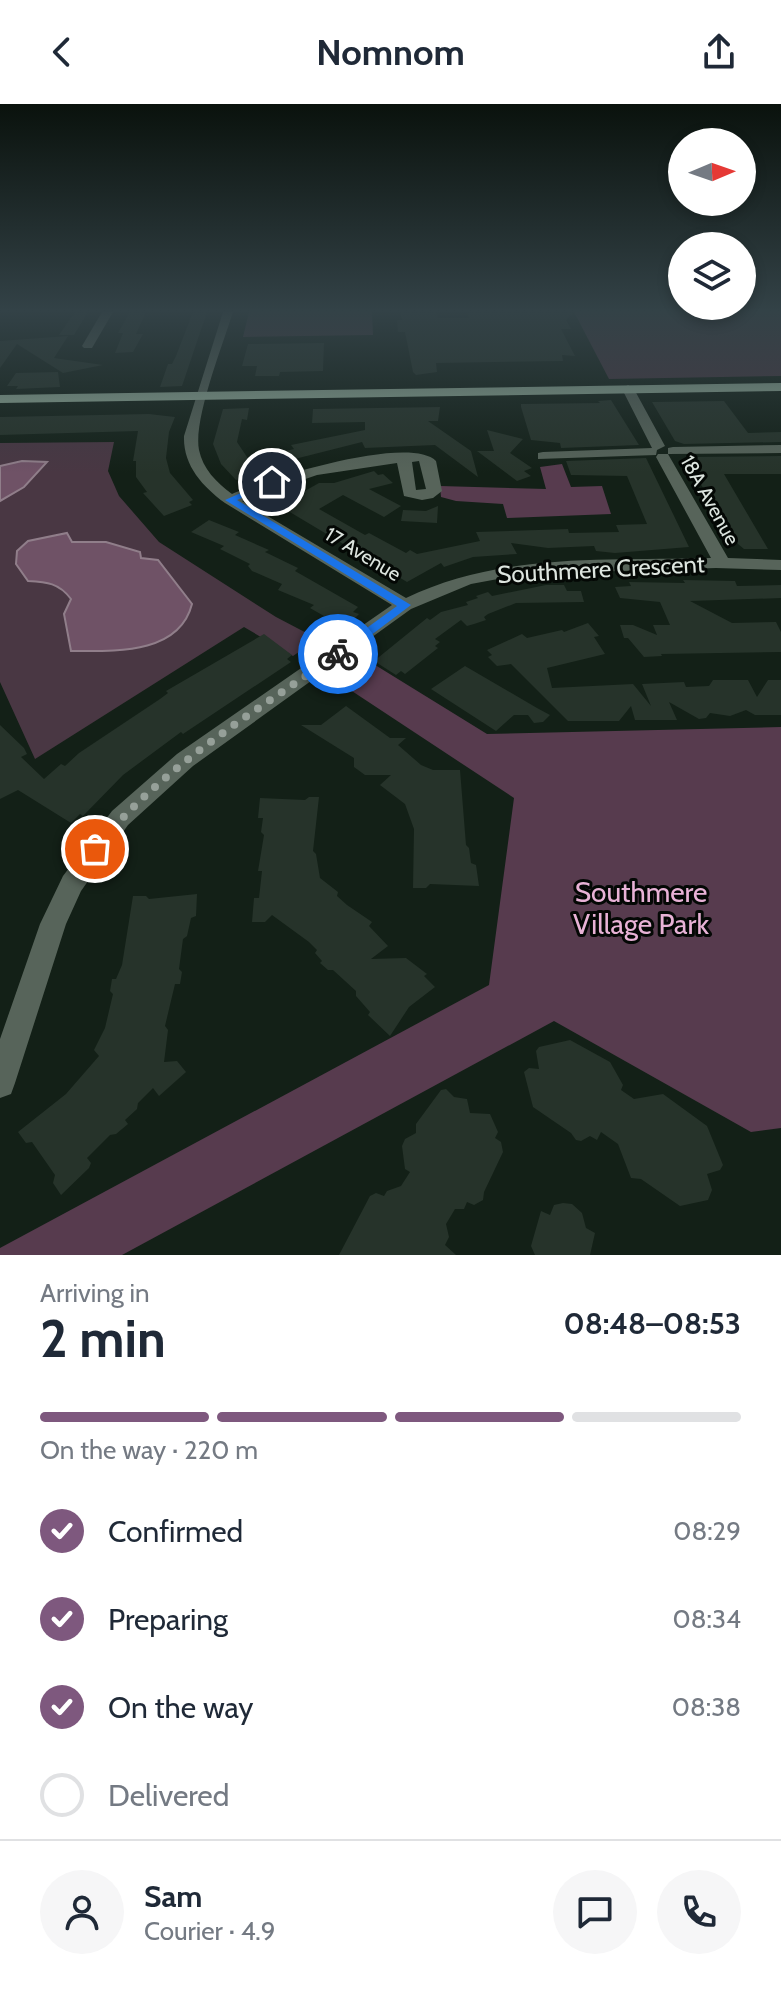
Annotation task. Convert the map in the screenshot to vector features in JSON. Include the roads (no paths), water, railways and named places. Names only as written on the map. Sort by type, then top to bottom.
[{"type":"main road","points":[[0,399],[781,387]]},
{"type":"street","name":"17 Avenue","points":[[212,366],[191,447],[196,465],[212,488],[405,605]]},
{"type":"street","name":"18A Avenue","points":[[628,389],[722,563]]},
{"type":"street","points":[[543,456],[781,449]]},
{"type":"street","points":[[230,500],[318,468],[357,460],[404,458]]},
{"type":"street","name":"Southmere Crescent","points":[[0,1083],[53,924],[72,884],[120,818],[185,760],[405,605],[435,589],[468,577],[521,568],[722,563],[781,565]]},
{"type":"park label","name":"Southmere Village Park","points":[[641,908]]}]
